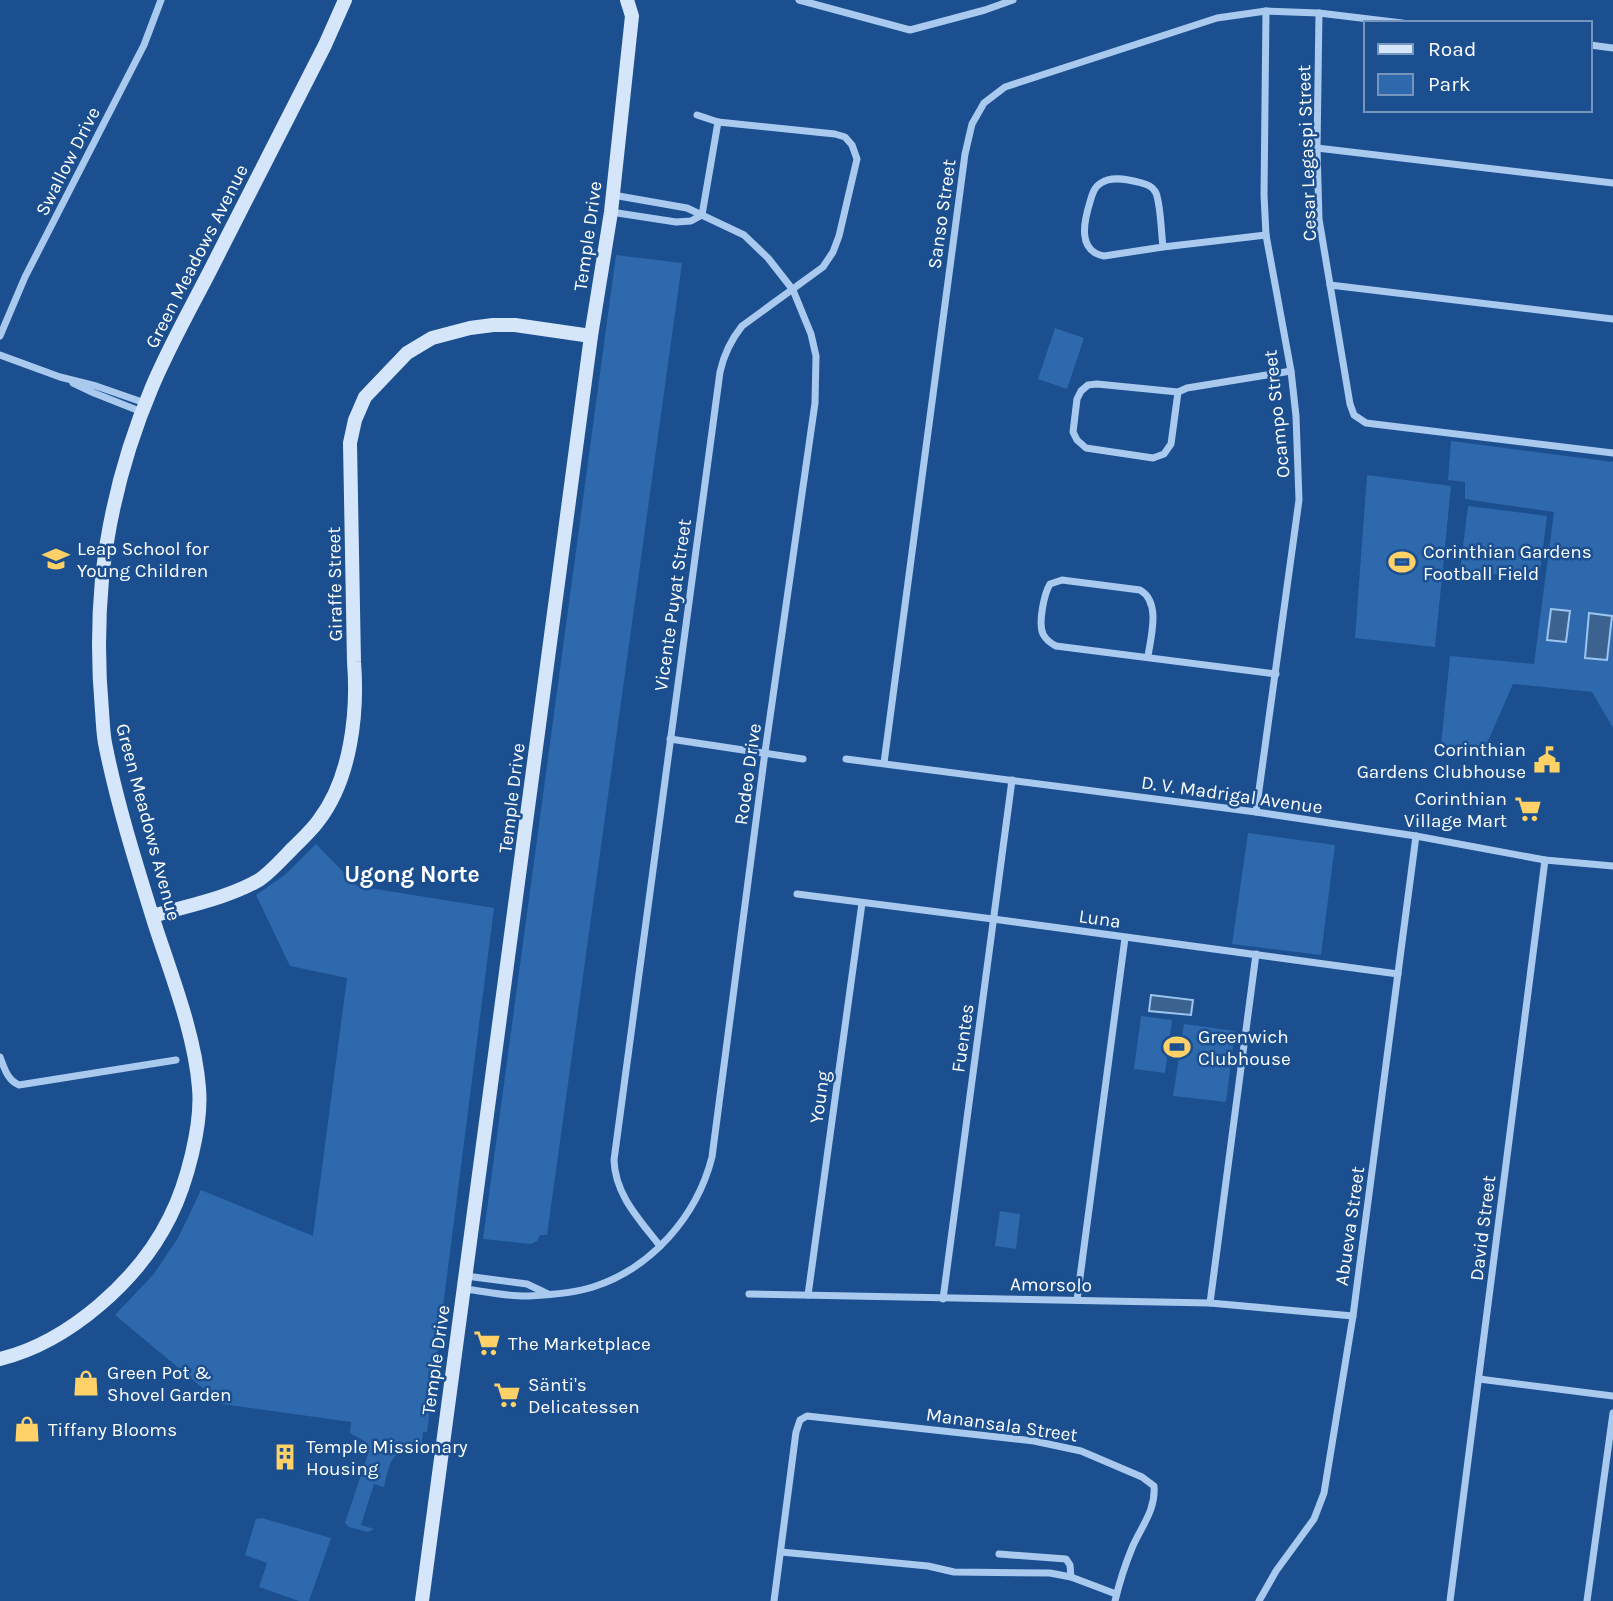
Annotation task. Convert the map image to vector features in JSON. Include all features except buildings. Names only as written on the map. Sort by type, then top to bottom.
[{"type":"street","name":"Swallow Drive","points":[[0,336],[25,277],[144,45],[161,0]]},
{"type":"street","name":"Green Meadows Avenue","points":[[0,1359],[43,1343],[85,1318],[118,1288],[147,1254],[170,1218],[186,1179],[197,1135],[200,1093],[196,1057],[121,808],[105,745],[99,631],[109,528],[119,483],[154,382],[325,45],[345,0]]},
{"type":"street","name":"Temple Drive","points":[[422,1601],[591,336],[611,212],[632,16],[627,0]]},
{"type":"street","points":[[799,0],[910,30],[1013,0]]},
{"type":"street","name":"Sanso Street","points":[[884,763],[963,168],[972,124],[984,103],[1005,87],[1216,18],[1266,11],[1319,13],[1385,21]]},
{"type":"street","name":"Ocampo Street","points":[[1256,812],[1299,500],[1291,371],[1266,235],[1266,11]]},
{"type":"street","name":"Cesar Legaspi Street","points":[[1319,13],[1319,219],[1354,415],[1366,423],[1613,453]]},
{"type":"street","points":[[1592,45],[1613,48]]},
{"type":"street","name":"Vicente Puyat Street","points":[[660,1246],[628,1205],[614,1174],[614,1160],[720,372],[731,339],[742,326],[823,267],[833,252],[857,159],[852,145],[845,137],[835,134],[718,122],[697,115]]},
{"type":"street","points":[[611,212],[676,222],[691,221],[702,215],[718,122]]},
{"type":"street","points":[[1317,148],[1613,183]]},
{"type":"street","points":[[1163,247],[1157,200],[1152,187],[1121,178],[1101,183],[1094,190],[1084,228],[1085,240],[1098,255],[1266,235]]},
{"type":"street","name":"Rodeo Drive","points":[[465,1283],[526,1296],[591,1288],[611,1280],[639,1263],[676,1230],[695,1202],[707,1176],[712,1157],[765,752],[815,403],[816,356],[811,334],[793,290],[768,258],[744,235],[687,208],[613,195]]},
{"type":"street","points":[[1329,285],[1613,319]]},
{"type":"street","name":"Giraffe Street","points":[[153,916],[237,891],[260,879],[320,820],[342,774],[355,713],[356,691],[350,443],[355,420],[365,397],[407,353],[432,338],[493,325],[569,331],[591,336]]},
{"type":"street","points":[[0,355],[94,393],[144,408]]},
{"type":"street","points":[[1178,392],[1171,444],[1164,454],[1153,458],[1086,448],[1073,432],[1077,399],[1088,385],[1178,392],[1187,388],[1291,371]]},
{"type":"street","points":[[1149,656],[1153,609],[1146,594],[1140,590],[1062,580],[1050,584],[1045,593],[1041,628],[1049,642],[1056,646],[1276,674]]},
{"type":"street","points":[[670,738],[803,759]]},
{"type":"street","name":"D. V. Madrigal Avenue","points":[[846,759],[1256,812],[1416,836],[1545,860],[1613,866]]},
{"type":"street","name":"Fuentes","points":[[943,1299],[1012,780]]},
{"type":"street","name":"Abueva Street","points":[[1259,1601],[1276,1571],[1314,1519],[1324,1493],[1353,1316],[1416,836]]},
{"type":"street","name":"David Street","points":[[1450,1601],[1545,860]]},
{"type":"street","name":"Luna","points":[[797,894],[1398,974]]},
{"type":"street","name":"Young","points":[[808,1295],[862,903]]},
{"type":"street","points":[[1077,1300],[1125,938]]},
{"type":"street","points":[[1210,1303],[1256,954]]},
{"type":"street","points":[[0,1056],[9,1078],[13,1083],[19,1084],[176,1060]]},
{"type":"street","name":"Rodeo Drive","points":[[465,1283],[527,1284],[548,1294]]},
{"type":"street","points":[[515,1295],[517,1283]]},
{"type":"street","name":"Amorsolo","points":[[749,1294],[1210,1303],[1353,1316]]},
{"type":"street","points":[[1479,1379],[1613,1396]]},
{"type":"street","points":[[1587,1601],[1613,1413]]},
{"type":"street","name":"Manansala Street","points":[[781,1552],[796,1432],[800,1420],[807,1416],[1034,1441],[1082,1451],[1142,1477],[1154,1486],[1152,1511],[1132,1549],[1115,1598]]},
{"type":"street","points":[[774,1601],[781,1552],[929,1566],[954,1573],[1049,1573],[1071,1577],[1115,1598]]},
{"type":"street","points":[[999,1555],[1066,1559],[1070,1565],[1071,1577]]},
{"type":"green space","points":[[616,255],[682,263],[547,1235],[540,1235],[537,1241],[531,1244],[483,1239]]},
{"type":"green space","points":[[1055,328],[1084,338],[1067,389],[1038,379]]},
{"type":"green space","points":[[1451,441],[1613,462],[1613,728],[1592,692],[1513,684],[1484,750],[1441,745],[1450,656],[1534,664],[1554,512],[1465,499],[1465,482],[1448,480]]},
{"type":"green space","name":"Corinthian Gardens Football Field","points":[[1367,475],[1451,486],[1435,647],[1355,638]]},
{"type":"green space","points":[[1468,506],[1547,516],[1539,580],[1460,570]]},
{"type":"green space","points":[[1248,833],[1335,845],[1321,955],[1232,944]]},
{"type":"green space","points":[[316,844],[357,886],[494,908],[427,1432],[423,1432],[421,1450],[404,1450],[394,1458],[384,1487],[374,1484],[361,1525],[374,1529],[368,1532],[349,1527],[345,1523],[369,1451],[366,1442],[350,1433],[351,1422],[222,1404],[115,1315],[153,1275],[178,1238],[201,1190],[313,1236],[347,978],[290,966],[256,895],[286,874]]},
{"type":"green space","points":[[1141,1016],[1172,1020],[1165,1073],[1134,1069]]},
{"type":"green space","points":[[1184,1024],[1235,1031],[1226,1102],[1173,1096]]},
{"type":"green space","points":[[1000,1211],[1020,1214],[1016,1249],[995,1246]]},
{"type":"green space","points":[[262,1518],[331,1538],[309,1601],[299,1601],[259,1587],[267,1563],[245,1555],[256,1519]]},
{"type":"shaded area","points":[[1551,609],[1570,611],[1566,642],[1547,640]]},
{"type":"shaded area","points":[[1589,613],[1612,616],[1607,660],[1585,658]]},
{"type":"shaded area","points":[[1151,995],[1193,1000],[1191,1015],[1149,1011]]},
{"type":"place","name":"Leap School for Young Children","points":[[56,559]]},
{"type":"place","name":"Corinthian Gardens Football Field","points":[[1402,562]]},
{"type":"place","name":"Corinthian Gardens Clubhouse","points":[[1547,760]]},
{"type":"place","name":"Corinthian Village Mart","points":[[1528,809]]},
{"type":"place","name":"Greenwich Clubhouse","points":[[1177,1047]]},
{"type":"place","name":"The Marketplace","points":[[487,1343]]},
{"type":"place","name":"Green Pot & Shovel Garden","points":[[86,1383]]},
{"type":"place","name":"Sänti's Delicatessen","points":[[507,1395]]},
{"type":"place","name":"Tiffany Blooms","points":[[27,1429]]},
{"type":"place","name":"Temple Missionary Housing","points":[[285,1457]]},
{"type":"district","name":"Ugong Norte","points":[[412,874]]}]
